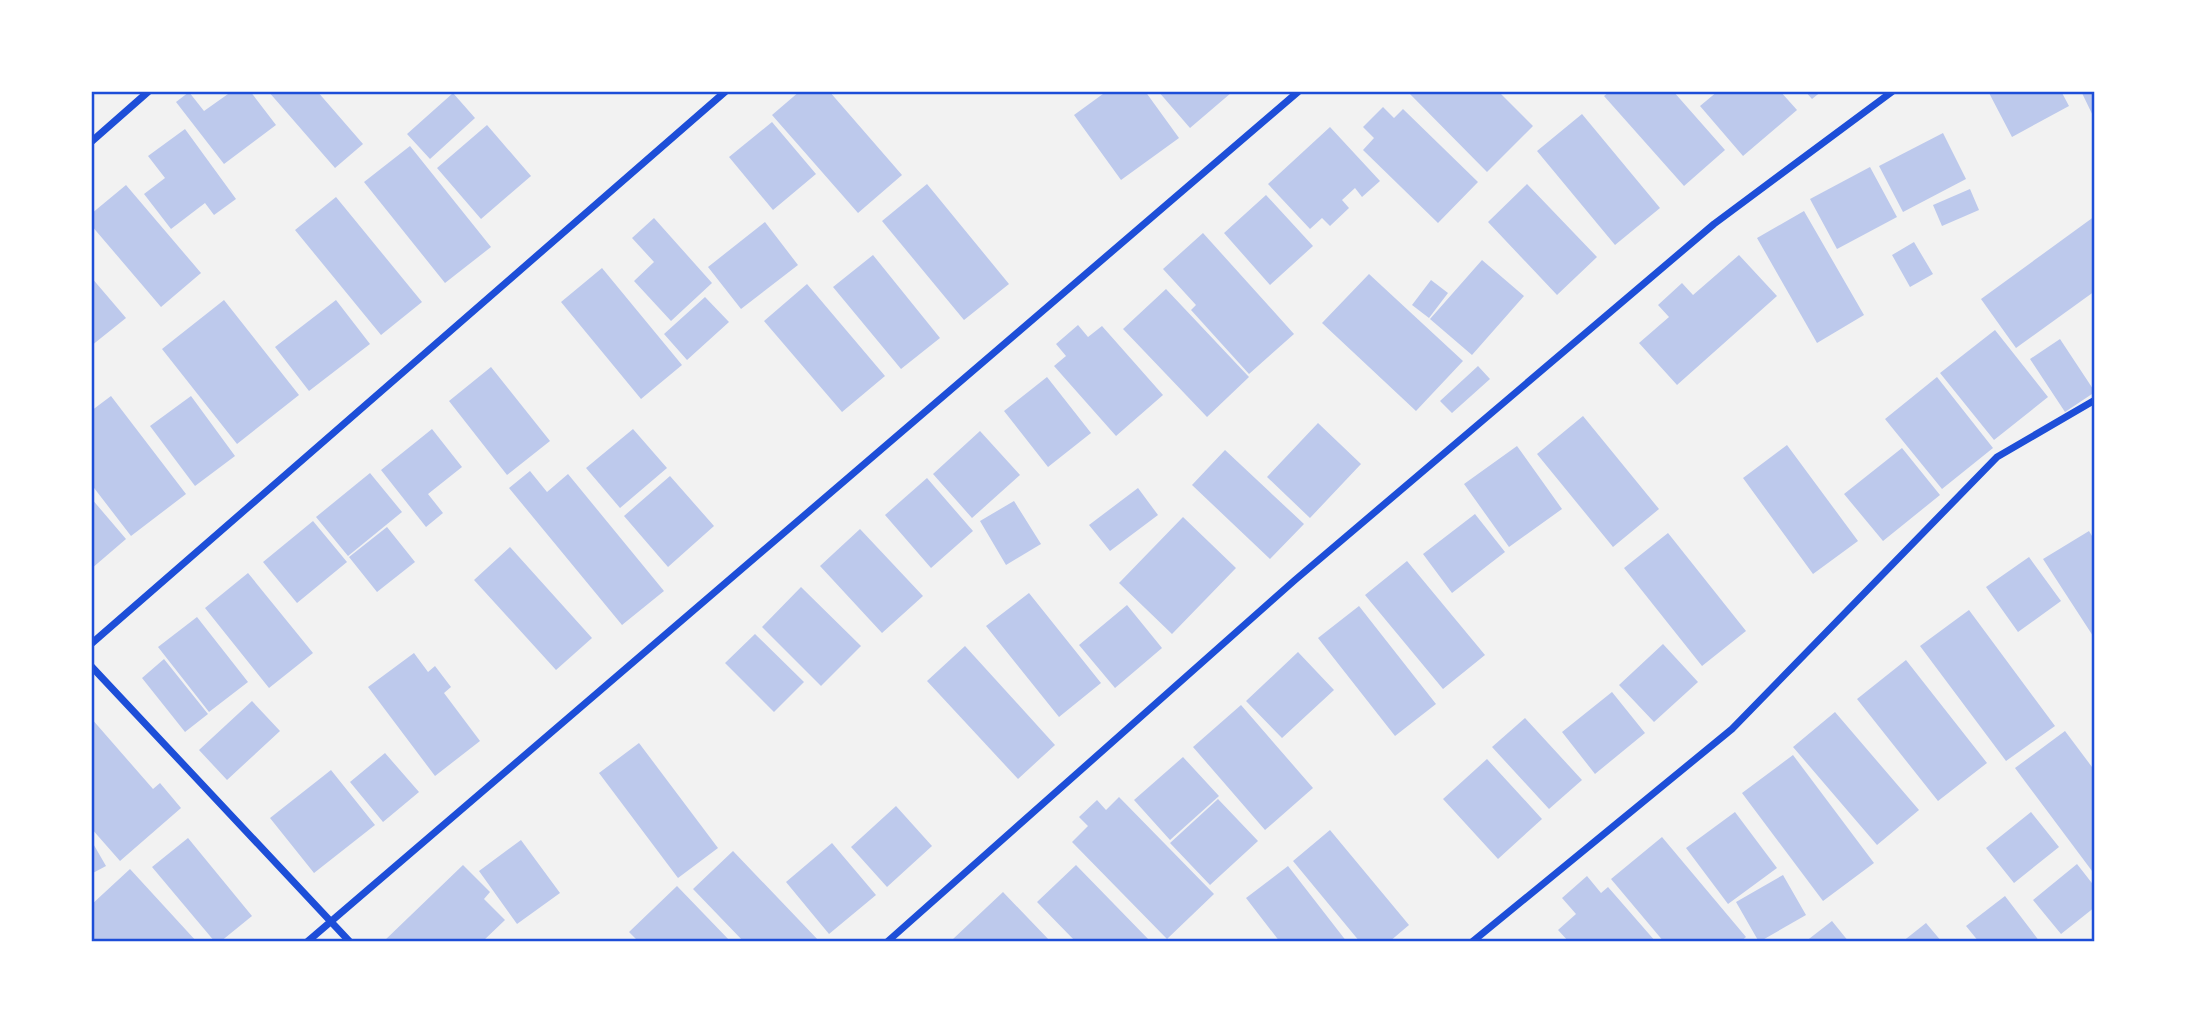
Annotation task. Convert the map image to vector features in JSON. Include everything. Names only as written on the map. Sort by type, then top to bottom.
[{"type":"street","points":[[91,142],[149,91]]},
{"type":"street","points":[[91,644],[726,91]]},
{"type":"street","points":[[307,942],[1299,91]]},
{"type":"street","points":[[887,942],[1285,589],[1714,224],[1894,91]]},
{"type":"street","points":[[1472,942],[1732,729],[1997,457],[2095,400]]},
{"type":"street","points":[[91,666],[350,942]]},
{"type":"building","points":[[226,91],[250,91],[276,125],[224,164],[176,102],[189,92],[204,111],[228,94]]},
{"type":"building","points":[[268,91],[317,91],[363,144],[335,168]]},
{"type":"building","points":[[800,91],[829,91],[902,175],[858,213],[772,115]]},
{"type":"building","points":[[1107,91],[1145,91],[1179,138],[1121,180],[1074,115]]},
{"type":"building","points":[[1158,91],[1229,91],[1231,93],[1190,128]]},
{"type":"building","points":[[1407,91],[1498,91],[1533,126],[1487,172]]},
{"type":"building","points":[[1610,91],[1673,91],[1725,150],[1684,186],[1604,96]]},
{"type":"building","points":[[1718,91],[1780,91],[1797,110],[1743,156],[1700,106]]},
{"type":"building","points":[[1805,91],[1822,91],[1812,99]]},
{"type":"building","points":[[1988,91],[2061,91],[2069,106],[2012,137]]},
{"type":"building","points":[[2081,91],[2095,91],[2095,120]]},
{"type":"building","points":[[453,93],[475,118],[430,159],[407,134]]},
{"type":"building","points":[[1383,107],[1394,118],[1403,109],[1478,182],[1438,223],[1363,150],[1374,138],[1363,127]]},
{"type":"building","points":[[1582,114],[1660,208],[1615,245],[1537,151]]},
{"type":"building","points":[[772,122],[816,174],[773,210],[729,157]]},
{"type":"building","points":[[487,125],[531,176],[481,219],[437,168]]},
{"type":"building","points":[[1330,127],[1380,181],[1362,197],[1355,188],[1342,200],[1349,208],[1330,226],[1322,218],[1310,229],[1268,184]]},
{"type":"building","points":[[185,129],[236,199],[214,215],[205,203],[171,229],[144,194],[165,178],[148,156]]},
{"type":"building","points":[[1943,133],[1966,179],[1903,212],[1879,166]]},
{"type":"building","points":[[410,146],[491,247],[445,283],[364,182]]},
{"type":"building","points":[[1870,167],[1897,217],[1837,249],[1810,199]]},
{"type":"building","points":[[927,184],[1009,284],[964,320],[882,221]]},
{"type":"building","points":[[1527,184],[1597,257],[1557,295],[1488,222]]},
{"type":"building","points":[[126,185],[201,273],[161,307],[91,225],[91,214]]},
{"type":"building","points":[[1970,189],[1979,210],[1942,226],[1933,205]]},
{"type":"building","points":[[1266,195],[1313,246],[1270,285],[1224,233]]},
{"type":"building","points":[[336,197],[422,302],[381,335],[295,230]]},
{"type":"building","points":[[1804,211],[1864,315],[1817,343],[1757,238]]},
{"type":"building","points":[[2095,216],[2095,291],[2016,348],[1981,299]]},
{"type":"building","points":[[654,218],[712,283],[671,321],[634,281],[654,262],[632,238]]},
{"type":"building","points":[[765,222],[798,265],[741,309],[708,267]]},
{"type":"building","points":[[1203,233],[1294,334],[1249,374],[1191,310],[1196,305],[1163,269]]},
{"type":"building","points":[[1914,242],[1933,274],[1910,287],[1892,255]]},
{"type":"building","points":[[873,255],[940,338],[901,369],[833,287]]},
{"type":"building","points":[[1739,255],[1777,296],[1677,385],[1639,343],[1669,317],[1658,305],[1682,283],[1693,295]]},
{"type":"building","points":[[1482,260],[1524,296],[1472,355],[1430,319]]},
{"type":"building","points":[[602,268],[682,365],[641,399],[561,302]]},
{"type":"building","points":[[1369,274],[1463,361],[1416,411],[1322,323]]},
{"type":"building","points":[[91,277],[126,318],[91,346]]},
{"type":"building","points":[[1431,280],[1448,293],[1429,318],[1412,305]]},
{"type":"building","points":[[807,284],[885,376],[842,412],[764,321]]},
{"type":"building","points":[[1166,289],[1249,377],[1207,417],[1123,329]]},
{"type":"building","points":[[705,297],[729,322],[687,360],[664,334]]},
{"type":"building","points":[[224,300],[299,395],[237,444],[162,349]]},
{"type":"building","points":[[336,300],[370,344],[309,391],[275,347]]},
{"type":"building","points":[[1078,325],[1088,337],[1102,326],[1163,395],[1116,436],[1054,366],[1066,356],[1056,344]]},
{"type":"building","points":[[1995,330],[2048,397],[1994,440],[1940,373]]},
{"type":"building","points":[[2060,339],[2095,392],[2065,412],[2030,359]]},
{"type":"building","points":[[1478,366],[1490,379],[1452,413],[1440,401]]},
{"type":"building","points":[[491,367],[550,441],[507,475],[449,401]]},
{"type":"building","points":[[1047,377],[1091,433],[1048,467],[1004,411]]},
{"type":"building","points":[[1937,377],[1993,448],[1942,489],[1885,419]]},
{"type":"building","points":[[111,396],[186,494],[131,536],[91,484],[91,411]]},
{"type":"building","points":[[191,396],[235,456],[195,486],[150,426]]},
{"type":"building","points":[[1583,416],[1659,509],[1613,547],[1537,454]]},
{"type":"building","points":[[1318,423],[1361,464],[1310,518],[1267,477]]},
{"type":"building","points":[[432,429],[462,467],[428,494],[443,513],[426,527],[381,470]]},
{"type":"building","points":[[633,429],[667,468],[620,508],[586,468]]},
{"type":"building","points":[[980,431],[1020,475],[972,518],[933,474]]},
{"type":"building","points":[[1787,445],[1858,541],[1813,574],[1743,478]]},
{"type":"building","points":[[1517,446],[1562,509],[1509,547],[1464,484]]},
{"type":"building","points":[[1902,448],[1940,495],[1883,541],[1844,494]]},
{"type":"building","points":[[1225,450],[1304,524],[1270,559],[1192,485]]},
{"type":"building","points":[[530,471],[547,492],[568,474],[664,591],[622,625],[509,488]]},
{"type":"building","points":[[370,473],[402,512],[348,556],[316,517]]},
{"type":"building","points":[[670,476],[714,526],[668,567],[624,516]]},
{"type":"building","points":[[927,478],[973,531],[931,568],[885,515]]},
{"type":"building","points":[[1138,488],[1158,515],[1110,551],[1089,525]]},
{"type":"building","points":[[91,498],[126,539],[91,569]]},
{"type":"building","points":[[1014,501],[1041,544],[1006,565],[980,521]]},
{"type":"building","points":[[1475,514],[1505,552],[1452,593],[1423,554]]},
{"type":"building","points":[[1183,517],[1236,568],[1172,634],[1119,583]]},
{"type":"building","points":[[313,521],[347,562],[297,603],[263,562]]},
{"type":"building","points":[[387,527],[415,562],[377,592],[349,557]]},
{"type":"building","points":[[860,529],[923,596],[882,633],[820,566]]},
{"type":"building","points":[[2089,531],[2095,541],[2093,636],[2043,559]]},
{"type":"building","points":[[1668,533],[1746,631],[1702,666],[1624,568]]},
{"type":"building","points":[[510,547],[592,638],[556,670],[474,580]]},
{"type":"building","points":[[2029,557],[2061,601],[2018,632],[1986,587]]},
{"type":"building","points":[[1407,561],[1485,655],[1443,689],[1365,595]]},
{"type":"building","points":[[248,573],[313,653],[269,688],[205,608]]},
{"type":"building","points":[[801,587],[861,646],[821,686],[762,627]]},
{"type":"building","points":[[1029,593],[1101,683],[1059,717],[986,626]]},
{"type":"building","points":[[1127,605],[1162,648],[1115,688],[1079,645]]},
{"type":"building","points":[[1359,606],[1436,704],[1395,736],[1318,638]]},
{"type":"building","points":[[1969,610],[2055,726],[2006,761],[1920,646]]},
{"type":"building","points":[[197,617],[248,682],[209,712],[158,647]]},
{"type":"building","points":[[755,634],[804,682],[774,712],[725,663]]},
{"type":"building","points":[[1663,644],[1698,682],[1654,722],[1619,685]]},
{"type":"building","points":[[965,646],[1055,745],[1018,779],[927,681]]},
{"type":"building","points":[[1298,652],[1334,690],[1282,738],[1246,701]]},
{"type":"building","points":[[414,653],[428,672],[435,666],[451,687],[444,693],[480,741],[435,776],[368,687]]},
{"type":"building","points":[[164,659],[208,714],[185,732],[142,678]]},
{"type":"building","points":[[1906,660],[1987,763],[1938,801],[1857,699]]},
{"type":"building","points":[[1612,692],[1645,733],[1595,774],[1562,732]]},
{"type":"building","points":[[252,701],[280,731],[227,780],[199,750]]},
{"type":"building","points":[[1241,705],[1313,788],[1265,830],[1193,747]]},
{"type":"building","points":[[1835,712],[1919,810],[1877,845],[1793,747]]},
{"type":"building","points":[[91,718],[153,789],[160,783],[181,808],[120,861],[91,828]]},
{"type":"building","points":[[1525,718],[1582,780],[1549,809],[1492,747]]},
{"type":"building","points":[[2065,731],[2095,771],[2095,875],[2015,768]]},
{"type":"building","points":[[639,743],[718,848],[678,878],[599,773]]},
{"type":"building","points":[[385,753],[419,792],[383,822],[350,782]]},
{"type":"building","points":[[1793,755],[1874,863],[1823,901],[1742,793]]},
{"type":"building","points":[[1183,757],[1219,796],[1170,840],[1134,800]]},
{"type":"building","points":[[1487,759],[1542,819],[1498,859],[1443,799]]},
{"type":"building","points":[[331,770],[375,825],[314,873],[270,818]]},
{"type":"building","points":[[1119,797],[1214,894],[1167,939],[1072,842],[1088,826],[1079,817],[1097,800],[1106,810]]},
{"type":"building","points":[[1218,799],[1258,841],[1210,885],[1170,843]]},
{"type":"building","points":[[896,806],[932,846],[887,887],[851,847]]},
{"type":"building","points":[[1735,812],[1777,868],[1728,904],[1686,848]]},
{"type":"building","points":[[2031,812],[2059,847],[2014,883],[1986,848]]},
{"type":"building","points":[[1330,830],[1409,925],[1389,942],[1360,942],[1293,861]]},
{"type":"building","points":[[1662,837],[1746,937],[1740,942],[1664,942],[1611,879]]},
{"type":"building","points":[[188,838],[252,916],[220,942],[215,942],[152,867]]},
{"type":"building","points":[[91,840],[106,866],[91,874]]},
{"type":"building","points":[[521,840],[560,893],[517,924],[479,871]]},
{"type":"building","points":[[832,843],[876,895],[829,934],[786,882]]},
{"type":"building","points":[[733,851],[820,942],[744,942],[693,889]]},
{"type":"building","points":[[2077,864],[2095,887],[2095,907],[2061,934],[2033,900]]},
{"type":"building","points":[[463,865],[490,892],[484,899],[505,920],[482,942],[383,942]]},
{"type":"building","points":[[1076,865],[1151,942],[1076,942],[1037,902]]},
{"type":"building","points":[[1288,866],[1347,942],[1280,942],[1246,898]]},
{"type":"building","points":[[130,869],[197,942],[91,940],[91,905]]},
{"type":"building","points":[[1783,875],[1806,915],[1759,942],[1736,902]]},
{"type":"building","points":[[1587,876],[1601,893],[1608,887],[1656,942],[1569,942],[1558,930],[1576,914],[1562,898]]},
{"type":"building","points":[[677,886],[731,942],[639,942],[629,932]]},
{"type":"building","points":[[1003,892],[1051,942],[956,942],[953,939]]},
{"type":"building","points":[[2005,896],[2040,942],[1979,942],[1966,926]]},
{"type":"building","points":[[1832,921],[1849,942],[1805,942]]},
{"type":"building","points":[[1926,923],[1942,942],[1902,942]]}]
